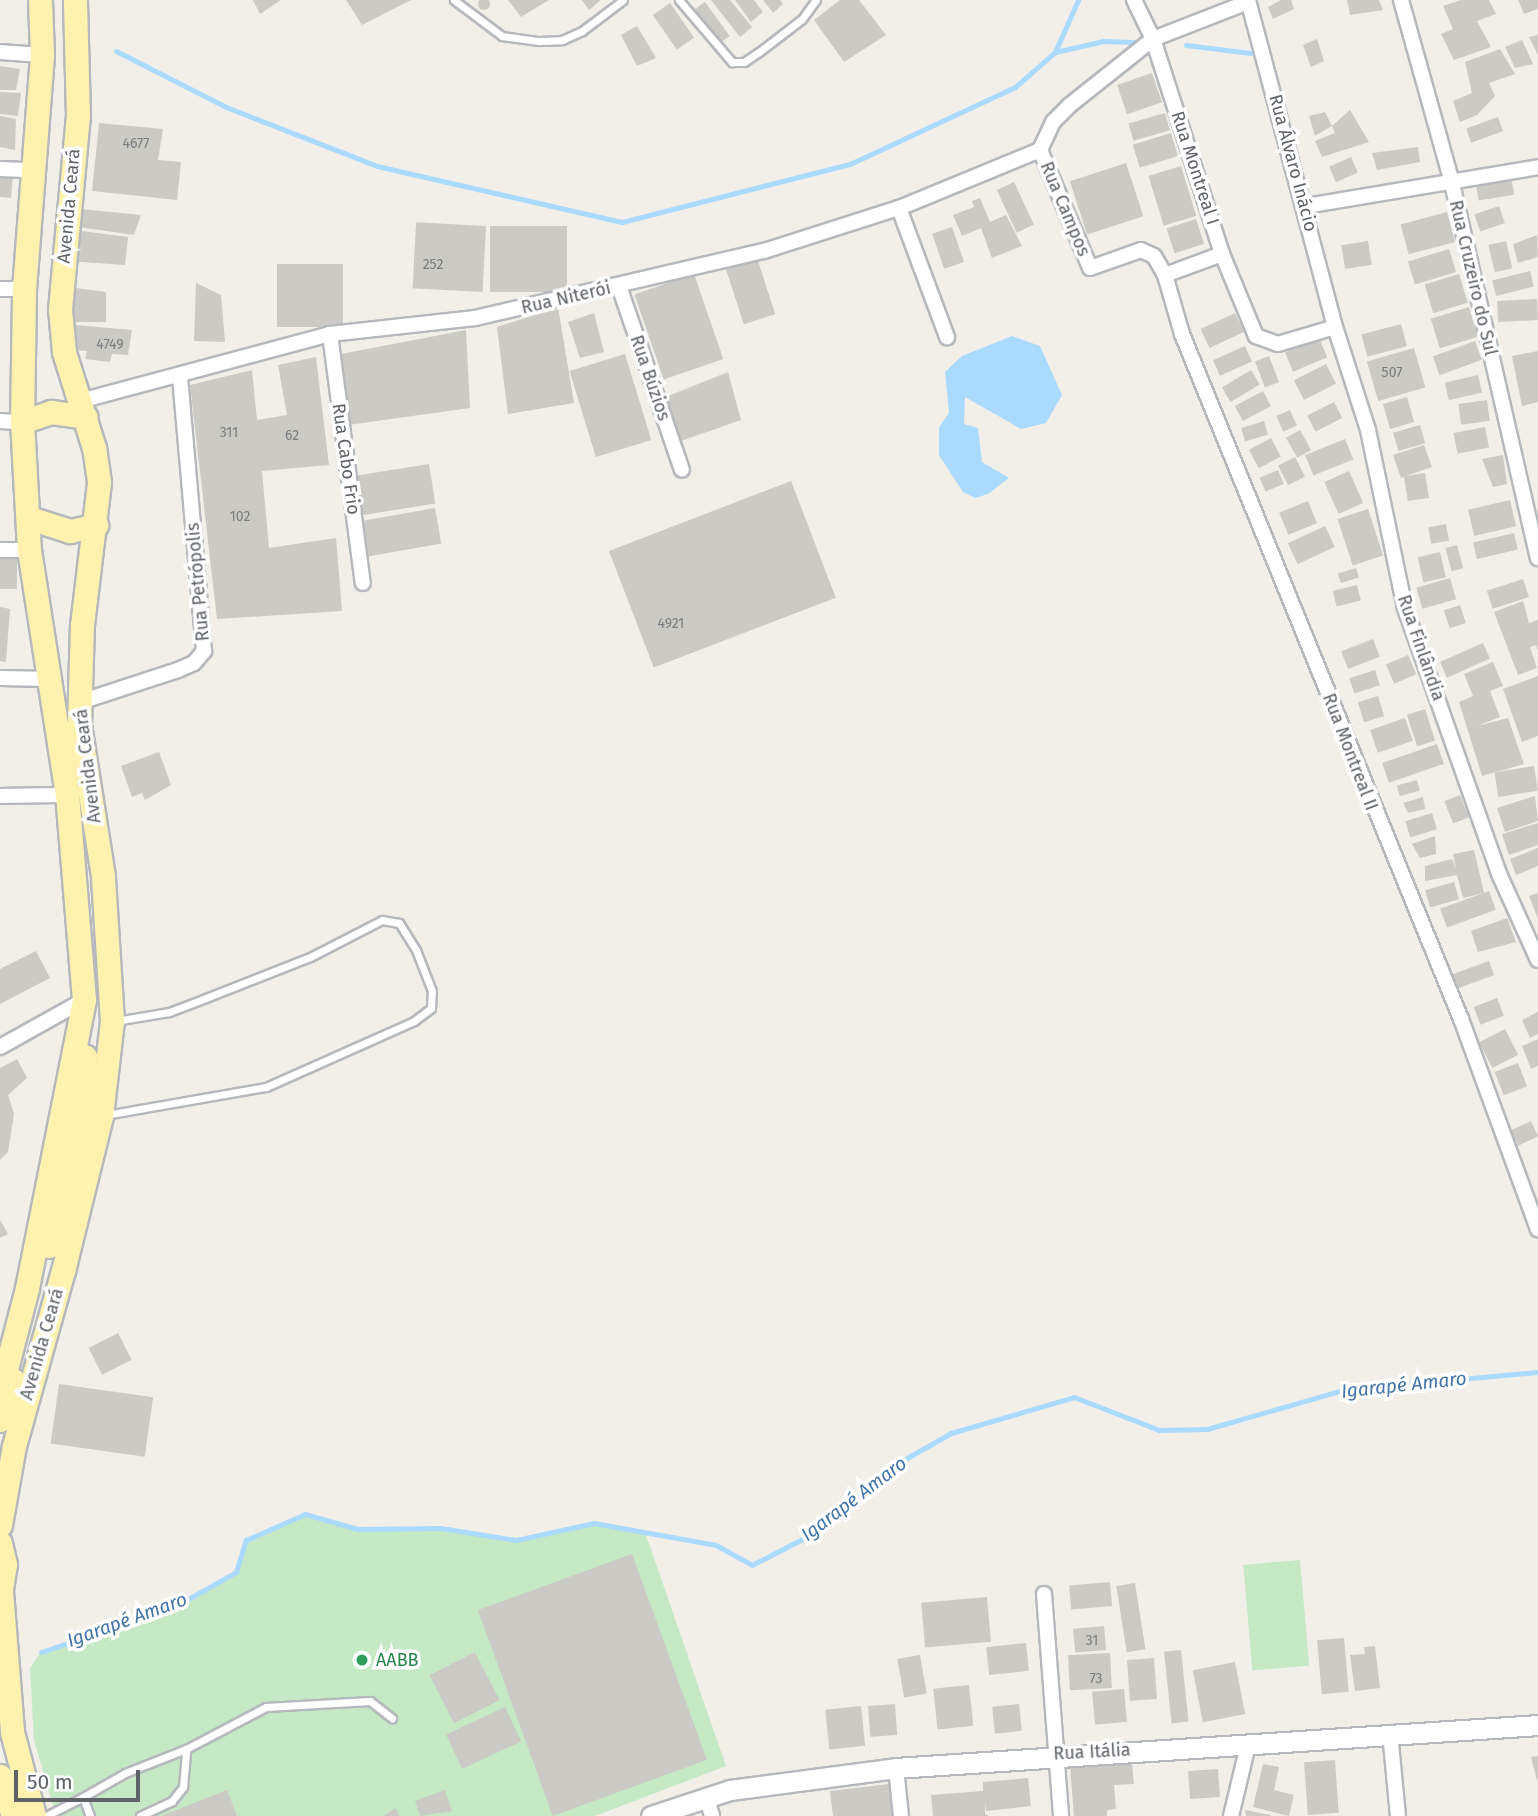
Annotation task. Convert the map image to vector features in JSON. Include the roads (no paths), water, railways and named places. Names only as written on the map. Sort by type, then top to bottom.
[{"type":"main road","name":"Avenida Ceará","points":[[0,1392],[27,1288],[83,1005],[67,795],[29,550],[29,518],[11,421],[42,55],[40,0]]},
{"type":"main road","name":"Avenida Ceará","points":[[0,1525],[13,1446],[63,1271],[100,1116],[112,1021],[103,876],[79,725],[82,625],[99,482],[83,409],[64,352],[60,309],[78,117],[75,0]]},
{"type":"main road","points":[[11,421],[51,412],[83,409]]},
{"type":"main road","points":[[29,518],[71,531],[96,525]]},
{"type":"main road","points":[[0,1420],[59,1210],[86,1065],[83,1005]]},
{"type":"main road","points":[[0,1543],[5,1564],[1,1593],[12,1732],[34,1816]]},
{"type":"main road","points":[[0,1776],[13,1816]]},
{"type":"street","name":"Rua Montreal I","points":[[1134,0],[1153,39],[1222,254],[1256,336],[1278,344],[1335,327]]},
{"type":"street","name":"Rua Cruzeiro do Sul","points":[[1401,0],[1451,179],[1538,558]]},
{"type":"street","points":[[1040,149],[1053,122],[1070,105],[1153,39],[1248,1]]},
{"type":"street","name":"Rua Álvaro Inácio","points":[[1248,1],[1306,206],[1335,327]]},
{"type":"street","points":[[0,52],[42,55]]},
{"type":"street","name":"Rua Niterói","points":[[83,409],[180,377],[330,334],[475,318],[764,251],[899,208],[1040,149]]},
{"type":"street","name":"Rua Campos","points":[[1040,149],[1090,268],[1141,250],[1154,256],[1165,275]]},
{"type":"street","points":[[1306,206],[1451,179],[1538,167]]},
{"type":"street","points":[[0,169],[33,170]]},
{"type":"street","points":[[899,208],[947,337]]},
{"type":"street","points":[[1165,275],[1222,254]]},
{"type":"street","name":"Rua Montreal II","points":[[1165,275],[1182,334],[1461,1019],[1538,1229]]},
{"type":"street","name":"Rua Búzios","points":[[619,286],[682,470]]},
{"type":"street","points":[[0,289],[24,289]]},
{"type":"street","name":"Rua Finlândia","points":[[1335,327],[1368,430],[1405,608],[1500,876],[1538,960]]},
{"type":"street","name":"Rua Cabo Frio","points":[[330,334],[363,583]]},
{"type":"street","name":"Rua Petrópolis","points":[[80,702],[178,670],[194,663],[204,651],[180,377]]},
{"type":"street","points":[[0,550],[29,550]]},
{"type":"street","points":[[0,678],[51,679]]},
{"type":"street","points":[[0,796],[67,795]]},
{"type":"street","points":[[0,1047],[83,1005]]},
{"type":"street","points":[[1045,1594],[1061,1816]]},
{"type":"street","name":"Rua Itália","points":[[651,1816],[706,1797],[896,1768],[1057,1754],[1248,1745],[1390,1733],[1538,1725]]},
{"type":"street","points":[[1390,1733],[1398,1816]]},
{"type":"street","points":[[1231,1816],[1248,1745]]},
{"type":"street","points":[[896,1768],[901,1816]]},
{"type":"street","points":[[706,1797],[712,1816]]},
{"type":"lane","points":[[454,0],[502,36],[539,41],[562,40],[582,31],[623,0]]},
{"type":"lane","points":[[679,0],[732,62],[759,52],[802,19],[816,0]]},
{"type":"lane","points":[[100,1116],[266,1087],[414,1021],[431,1008],[432,991],[416,950],[399,923],[382,920],[310,957],[194,1003],[169,1012],[112,1021]]},
{"type":"lane","points":[[46,1816],[125,1773],[186,1749],[266,1707],[370,1701],[391,1718]]},
{"type":"lane","points":[[140,1816],[172,1801],[183,1787],[186,1749]]},
{"type":"lane","points":[[83,1797],[90,1816]]},
{"type":"water","points":[[1012,336],[1040,346],[1062,395],[1046,423],[1021,429],[965,397],[964,424],[978,428],[982,462],[1009,478],[988,494],[975,498],[963,492],[939,455],[939,427],[949,413],[945,372],[962,356]]},
{"type":"waterway","points":[[116,51],[226,107],[377,166],[622,222],[850,164],[1015,87],[1055,52],[1078,0]]},
{"type":"waterway","points":[[1055,52],[1104,41],[1137,42]]},
{"type":"waterway","points":[[1186,45],[1251,53]]},
{"type":"waterway","name":"Igarapé Amaro","points":[[41,1652],[174,1607],[236,1572],[246,1540],[305,1514],[358,1529],[441,1528],[516,1540],[594,1523],[716,1545],[752,1565],[816,1532],[898,1463],[951,1433],[1074,1397],[1159,1430],[1207,1429],[1343,1390],[1538,1372]]},
{"type":"place","name":"AABB","points":[[362,1660]]}]
